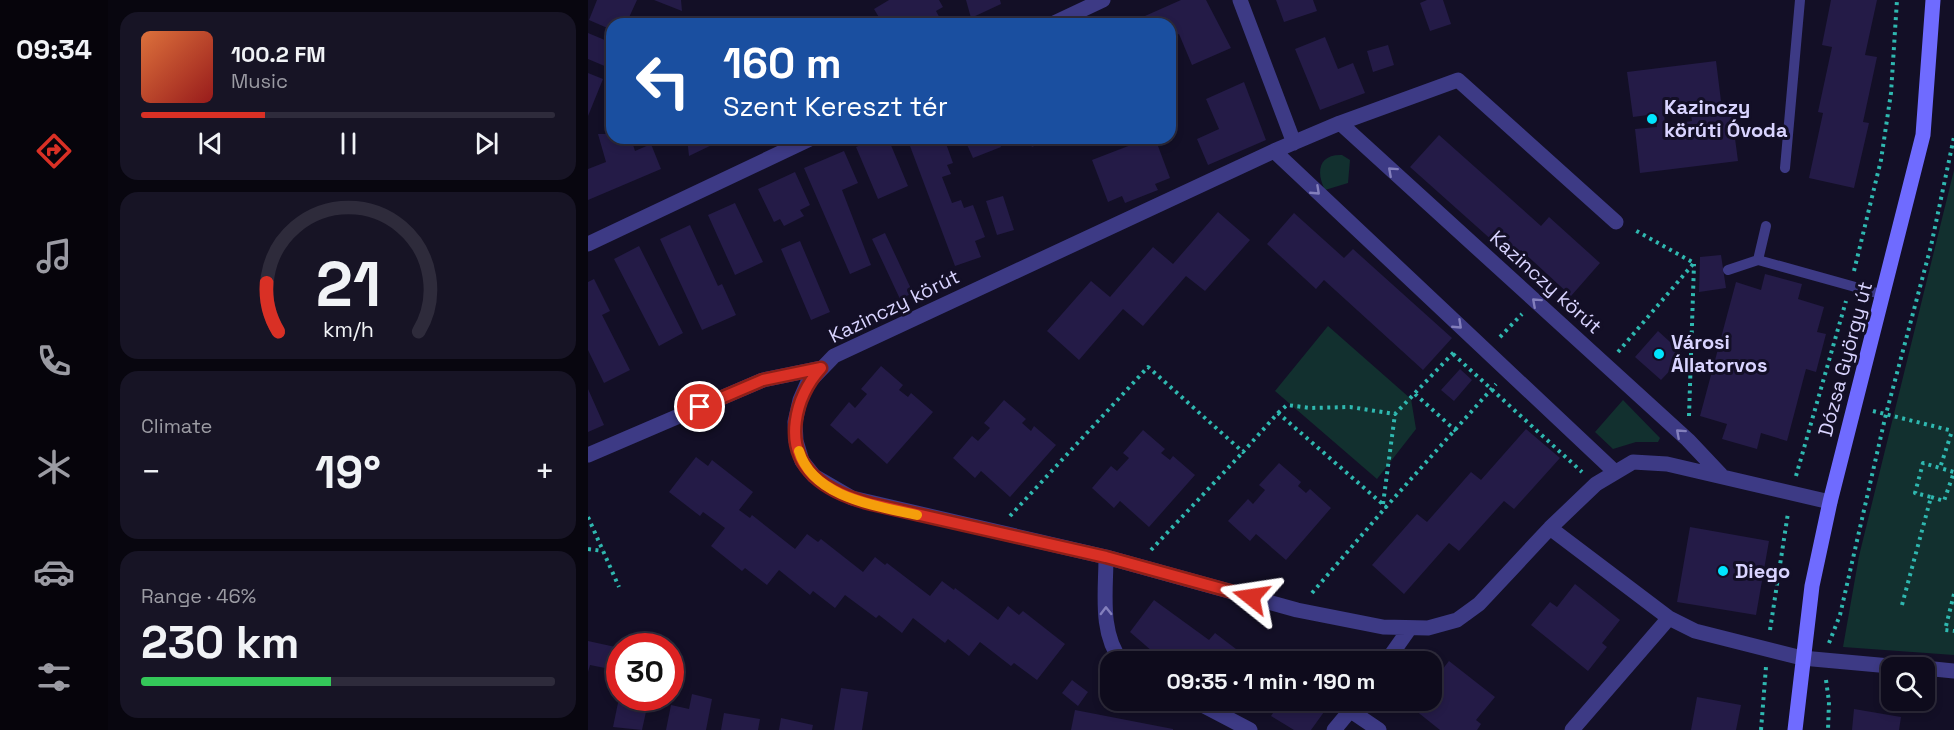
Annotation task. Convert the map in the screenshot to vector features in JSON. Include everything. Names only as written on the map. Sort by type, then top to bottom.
[{"type":"main road","name":"Dózsa György út","points":[[1795,730],[1812,586],[1830,502],[1856,407],[1923,135],[1933,0]]},
{"type":"street","points":[[1065,18],[1103,0]]},
{"type":"street","points":[[1240,0],[1294,142]]},
{"type":"street","name":"Kazinczy körút","points":[[1616,222],[1458,80],[1294,142],[834,356],[807,384],[795,422],[802,461],[814,476],[852,498],[1106,557],[1297,610],[1383,627],[1428,628],[1457,620],[1479,604],[1550,528],[1596,484],[1614,471],[1633,462],[1667,464],[1830,502]]},
{"type":"street","name":"Kazinczy körút","points":[[1340,123],[1688,440],[1721,475]]},
{"type":"street","points":[[588,244],[799,144]]},
{"type":"street","points":[[1274,151],[1614,471]]},
{"type":"street","points":[[588,455],[763,380],[821,368]]},
{"type":"street","points":[[1550,528],[1669,618],[1695,631],[1802,658],[1881,665]]},
{"type":"street","points":[[1106,557],[1106,620],[1114,651]]},
{"type":"street","points":[[1572,730],[1669,618]]},
{"type":"street","points":[[1394,651],[1410,628]]},
{"type":"street","points":[[1935,669],[1954,671]]},
{"type":"street","points":[[1214,711],[1250,730]]},
{"type":"street","points":[[1334,730],[1351,711]]},
{"type":"street","points":[[1360,711],[1379,730]]},
{"type":"lane","points":[[1785,168],[1800,0]]},
{"type":"lane","points":[[1758,260],[1766,226]]},
{"type":"lane","points":[[1728,270],[1758,260],[1884,295]]},
{"type":"path","points":[[1761,730],[1776,578],[1791,494],[1850,286],[1881,160],[1891,93],[1898,0]]},
{"type":"path","points":[[1828,730],[1829,702],[1825,678],[1829,639],[1840,615],[1886,414],[1931,246],[1954,137]]},
{"type":"path","points":[[1616,222],[1654,239],[1694,263]]},
{"type":"path","points":[[1607,366],[1694,263]]},
{"type":"path","points":[[1688,440],[1694,263]]},
{"type":"path","points":[[1492,345],[1534,300]]},
{"type":"path","points":[[1384,506],[1395,414],[1454,352],[1491,390],[1596,484]]},
{"type":"path","points":[[995,532],[1148,367],[1243,452]]},
{"type":"path","points":[[1297,610],[1384,506],[1456,430],[1506,370]]},
{"type":"path","points":[[1415,394],[1456,430]]},
{"type":"path","points":[[1137,565],[1287,405],[1350,407],[1395,414]]},
{"type":"path","points":[[1856,407],[1953,431],[1940,468]]},
{"type":"path","points":[[1278,413],[1384,506]]},
{"type":"path","points":[[1923,463],[1940,468],[1954,472],[1944,501],[1915,493],[1923,463]]},
{"type":"path","points":[[1902,605],[1931,497]]},
{"type":"path","points":[[588,517],[619,587]]},
{"type":"path","points":[[588,549],[603,550]]},
{"type":"path","points":[[1954,594],[1945,630],[1954,631]]},
{"type":"green space","points":[[1342,155],[1350,160],[1348,183],[1325,190],[1320,177],[1321,166],[1328,158]]},
{"type":"green space","points":[[1954,170],[1954,655],[1843,647],[1859,556]]},
{"type":"green space","points":[[1328,326],[1411,399],[1416,429],[1377,479],[1275,391]]},
{"type":"green space","points":[[1623,400],[1660,438],[1658,442],[1636,442],[1613,449],[1595,432]]},
{"type":"building","points":[[597,0],[637,0],[629,18],[606,18],[606,27],[589,20]]},
{"type":"building","points":[[654,0],[681,0],[682,11]]},
{"type":"building","points":[[889,0],[939,0],[943,7],[936,11],[940,18],[879,18],[874,9]]},
{"type":"building","points":[[966,0],[1000,0],[1001,4],[971,18]]},
{"type":"building","points":[[1181,0],[1206,0],[1231,48],[1192,65],[1179,34],[1176,35],[1176,18],[1146,18],[1145,16]]},
{"type":"building","points":[[1276,0],[1313,0],[1317,11],[1284,22]]},
{"type":"building","points":[[1427,0],[1443,0],[1451,24],[1430,31],[1420,3]]},
{"type":"building","points":[[1831,0],[1877,0],[1865,55],[1877,57],[1863,122],[1869,123],[1854,188],[1809,178],[1823,113],[1818,112],[1832,47],[1822,45]]},
{"type":"building","points":[[588,33],[606,40],[606,67],[588,59]]},
{"type":"building","points":[[1325,37],[1338,69],[1353,63],[1365,93],[1320,110],[1295,49]]},
{"type":"building","points":[[1388,45],[1394,65],[1373,72],[1367,51]]},
{"type":"building","points":[[1716,61],[1723,117],[1732,116],[1738,161],[1640,173],[1635,129],[1657,127],[1655,114],[1633,117],[1627,72]],"holes":[[[1690,109],[1692,121],[1665,125],[1664,113]]]},
{"type":"building","points":[[588,73],[603,79],[588,116]]},
{"type":"building","points":[[1244,82],[1266,140],[1208,165],[1197,139],[1219,129],[1206,99]]},
{"type":"building","points":[[598,134],[606,134],[606,144],[633,144],[635,151],[651,144],[661,169],[588,200],[588,169],[606,162]]},
{"type":"building","points":[[1439,135],[1541,226],[1549,217],[1600,263],[1571,296],[1521,250],[1513,259],[1410,167]]},
{"type":"building","points":[[688,144],[714,144],[689,156]]},
{"type":"building","points":[[863,144],[890,144],[908,186],[878,199],[856,147]]},
{"type":"building","points":[[909,144],[946,144],[953,163],[947,165],[951,174],[942,177],[952,203],[961,200],[964,208],[973,205],[985,237],[975,241],[981,257],[955,266]]},
{"type":"building","points":[[967,144],[1000,144],[1001,147],[973,158]]},
{"type":"building","points":[[1133,144],[1157,144],[1170,178],[1155,184],[1158,190],[1125,203],[1122,196],[1108,202],[1092,160]]},
{"type":"building","points":[[844,151],[858,183],[842,190],[871,265],[850,274],[804,168]]},
{"type":"building","points":[[795,172],[810,205],[800,210],[804,216],[784,226],[780,219],[774,222],[758,189]]},
{"type":"building","points":[[1003,196],[1014,230],[997,235],[986,201]]},
{"type":"building","points":[[735,203],[763,262],[735,275],[708,215]]},
{"type":"building","points":[[1218,212],[1250,240],[1205,291],[1186,276],[1143,326],[1123,309],[1079,360],[1047,331],[1091,281],[1110,297],[1153,247],[1173,264]]},
{"type":"building","points":[[1294,213],[1344,258],[1353,249],[1452,338],[1423,370],[1324,280],[1316,289],[1267,244]]},
{"type":"building","points":[[690,225],[718,286],[722,284],[736,315],[702,330],[660,239]]},
{"type":"building","points":[[885,233],[913,293],[900,299],[872,239]]},
{"type":"building","points":[[800,241],[830,312],[811,320],[781,249]]},
{"type":"building","points":[[639,246],[683,333],[659,346],[614,259]]},
{"type":"building","points":[[1721,255],[1726,288],[1699,292],[1700,257]]},
{"type":"building","points":[[1765,274],[1802,284],[1798,299],[1824,307],[1817,332],[1826,334],[1816,372],[1806,369],[1787,441],[1761,433],[1757,449],[1722,439],[1727,424],[1700,416],[1736,282],[1761,290]]},
{"type":"building","points":[[594,279],[610,311],[602,315],[630,370],[604,383],[588,350],[588,282]]},
{"type":"building","name":"Városi Állatorvos","points":[[1658,331],[1680,351],[1680,360],[1661,380],[1635,357]]},
{"type":"building","points":[[881,366],[903,385],[899,390],[908,397],[911,393],[933,412],[887,464],[858,438],[852,444],[830,425],[849,402],[855,408],[867,394],[861,389]]},
{"type":"building","points":[[1460,369],[1472,380],[1454,401],[1441,390]]},
{"type":"building","points":[[588,389],[604,425],[588,432]]},
{"type":"building","points":[[1004,400],[1026,419],[1022,423],[1031,431],[1034,426],[1056,445],[1010,497],[981,471],[975,478],[953,458],[972,436],[978,441],[990,428],[984,423]]},
{"type":"building","points":[[1526,429],[1560,458],[1514,509],[1504,501],[1459,551],[1449,543],[1404,594],[1372,565],[1417,514],[1427,522],[1471,472],[1481,480]]},
{"type":"building","points":[[1143,430],[1165,449],[1161,453],[1170,460],[1173,456],[1195,475],[1149,527],[1120,501],[1114,508],[1092,488],[1111,466],[1117,471],[1129,458],[1123,453]]},
{"type":"building","points":[[696,457],[708,466],[712,460],[753,492],[739,510],[750,518],[752,515],[795,549],[807,534],[818,542],[821,539],[863,572],[875,557],[885,565],[887,563],[930,596],[942,581],[998,620],[1008,606],[1019,615],[1023,611],[1065,644],[1037,680],[1014,663],[1011,666],[980,642],[969,656],[948,639],[945,643],[913,618],[902,633],[879,615],[876,618],[845,595],[835,608],[813,591],[810,595],[779,570],[767,585],[745,568],[742,571],[711,546],[725,528],[703,512],[700,516],[669,492]]},
{"type":"building","points":[[1279,463],[1301,482],[1298,486],[1306,493],[1310,489],[1331,508],[1286,560],[1256,534],[1250,541],[1228,521],[1248,499],[1253,504],[1265,490],[1259,485]]},
{"type":"building","name":"Diego","points":[[1690,527],[1769,541],[1756,615],[1677,602]]},
{"type":"building","points":[[1575,584],[1620,620],[1602,643],[1607,647],[1588,671],[1531,625],[1550,602],[1557,607]]},
{"type":"building","points":[[1154,600],[1209,640],[1215,633],[1239,651],[1152,651],[1130,632]]},
{"type":"building","points":[[588,641],[606,645],[606,668],[590,665],[588,672]]},
{"type":"building","points":[[1449,661],[1495,697],[1476,720],[1481,724],[1477,730],[1440,730],[1416,711],[1442,711],[1442,670]]},
{"type":"building","points":[[1072,680],[1088,692],[1078,706],[1062,693]]},
{"type":"building","points":[[841,688],[868,692],[862,730],[834,730]]},
{"type":"building","points":[[692,694],[712,699],[706,730],[666,730],[670,711],[689,709]]},
{"type":"building","points":[[1697,697],[1741,705],[1736,730],[1691,730]]},
{"type":"building","points":[[1854,709],[1901,717],[1899,730],[1852,730]]},
{"type":"building","points":[[1075,710],[1173,729],[1173,730],[1071,730]]},
{"type":"building","points":[[616,711],[646,711],[642,730],[613,727]]},
{"type":"building","points":[[1270,711],[1325,711],[1311,730],[1294,730],[1271,716],[1273,713]]},
{"type":"building","points":[[724,713],[760,719],[758,730],[721,730]]},
{"type":"building","points":[[781,718],[813,725],[812,730],[779,730]]},
{"type":"slow traffic","points":[[799,451],[802,461],[814,476],[831,488],[852,498],[917,515]]},
{"type":"place","name":"Kazinczy körúti Óvoda","points":[[1652,119]]},
{"type":"place","name":"Városi Állatorvos","points":[[1659,354]]},
{"type":"place","name":"Diego","points":[[1723,571]]},
{"type":"route","points":[[700,407],[763,380],[821,368],[807,384],[800,400],[795,422],[796,441],[802,461],[814,476],[831,488],[872,504],[1106,557],[1251,597]]}]
